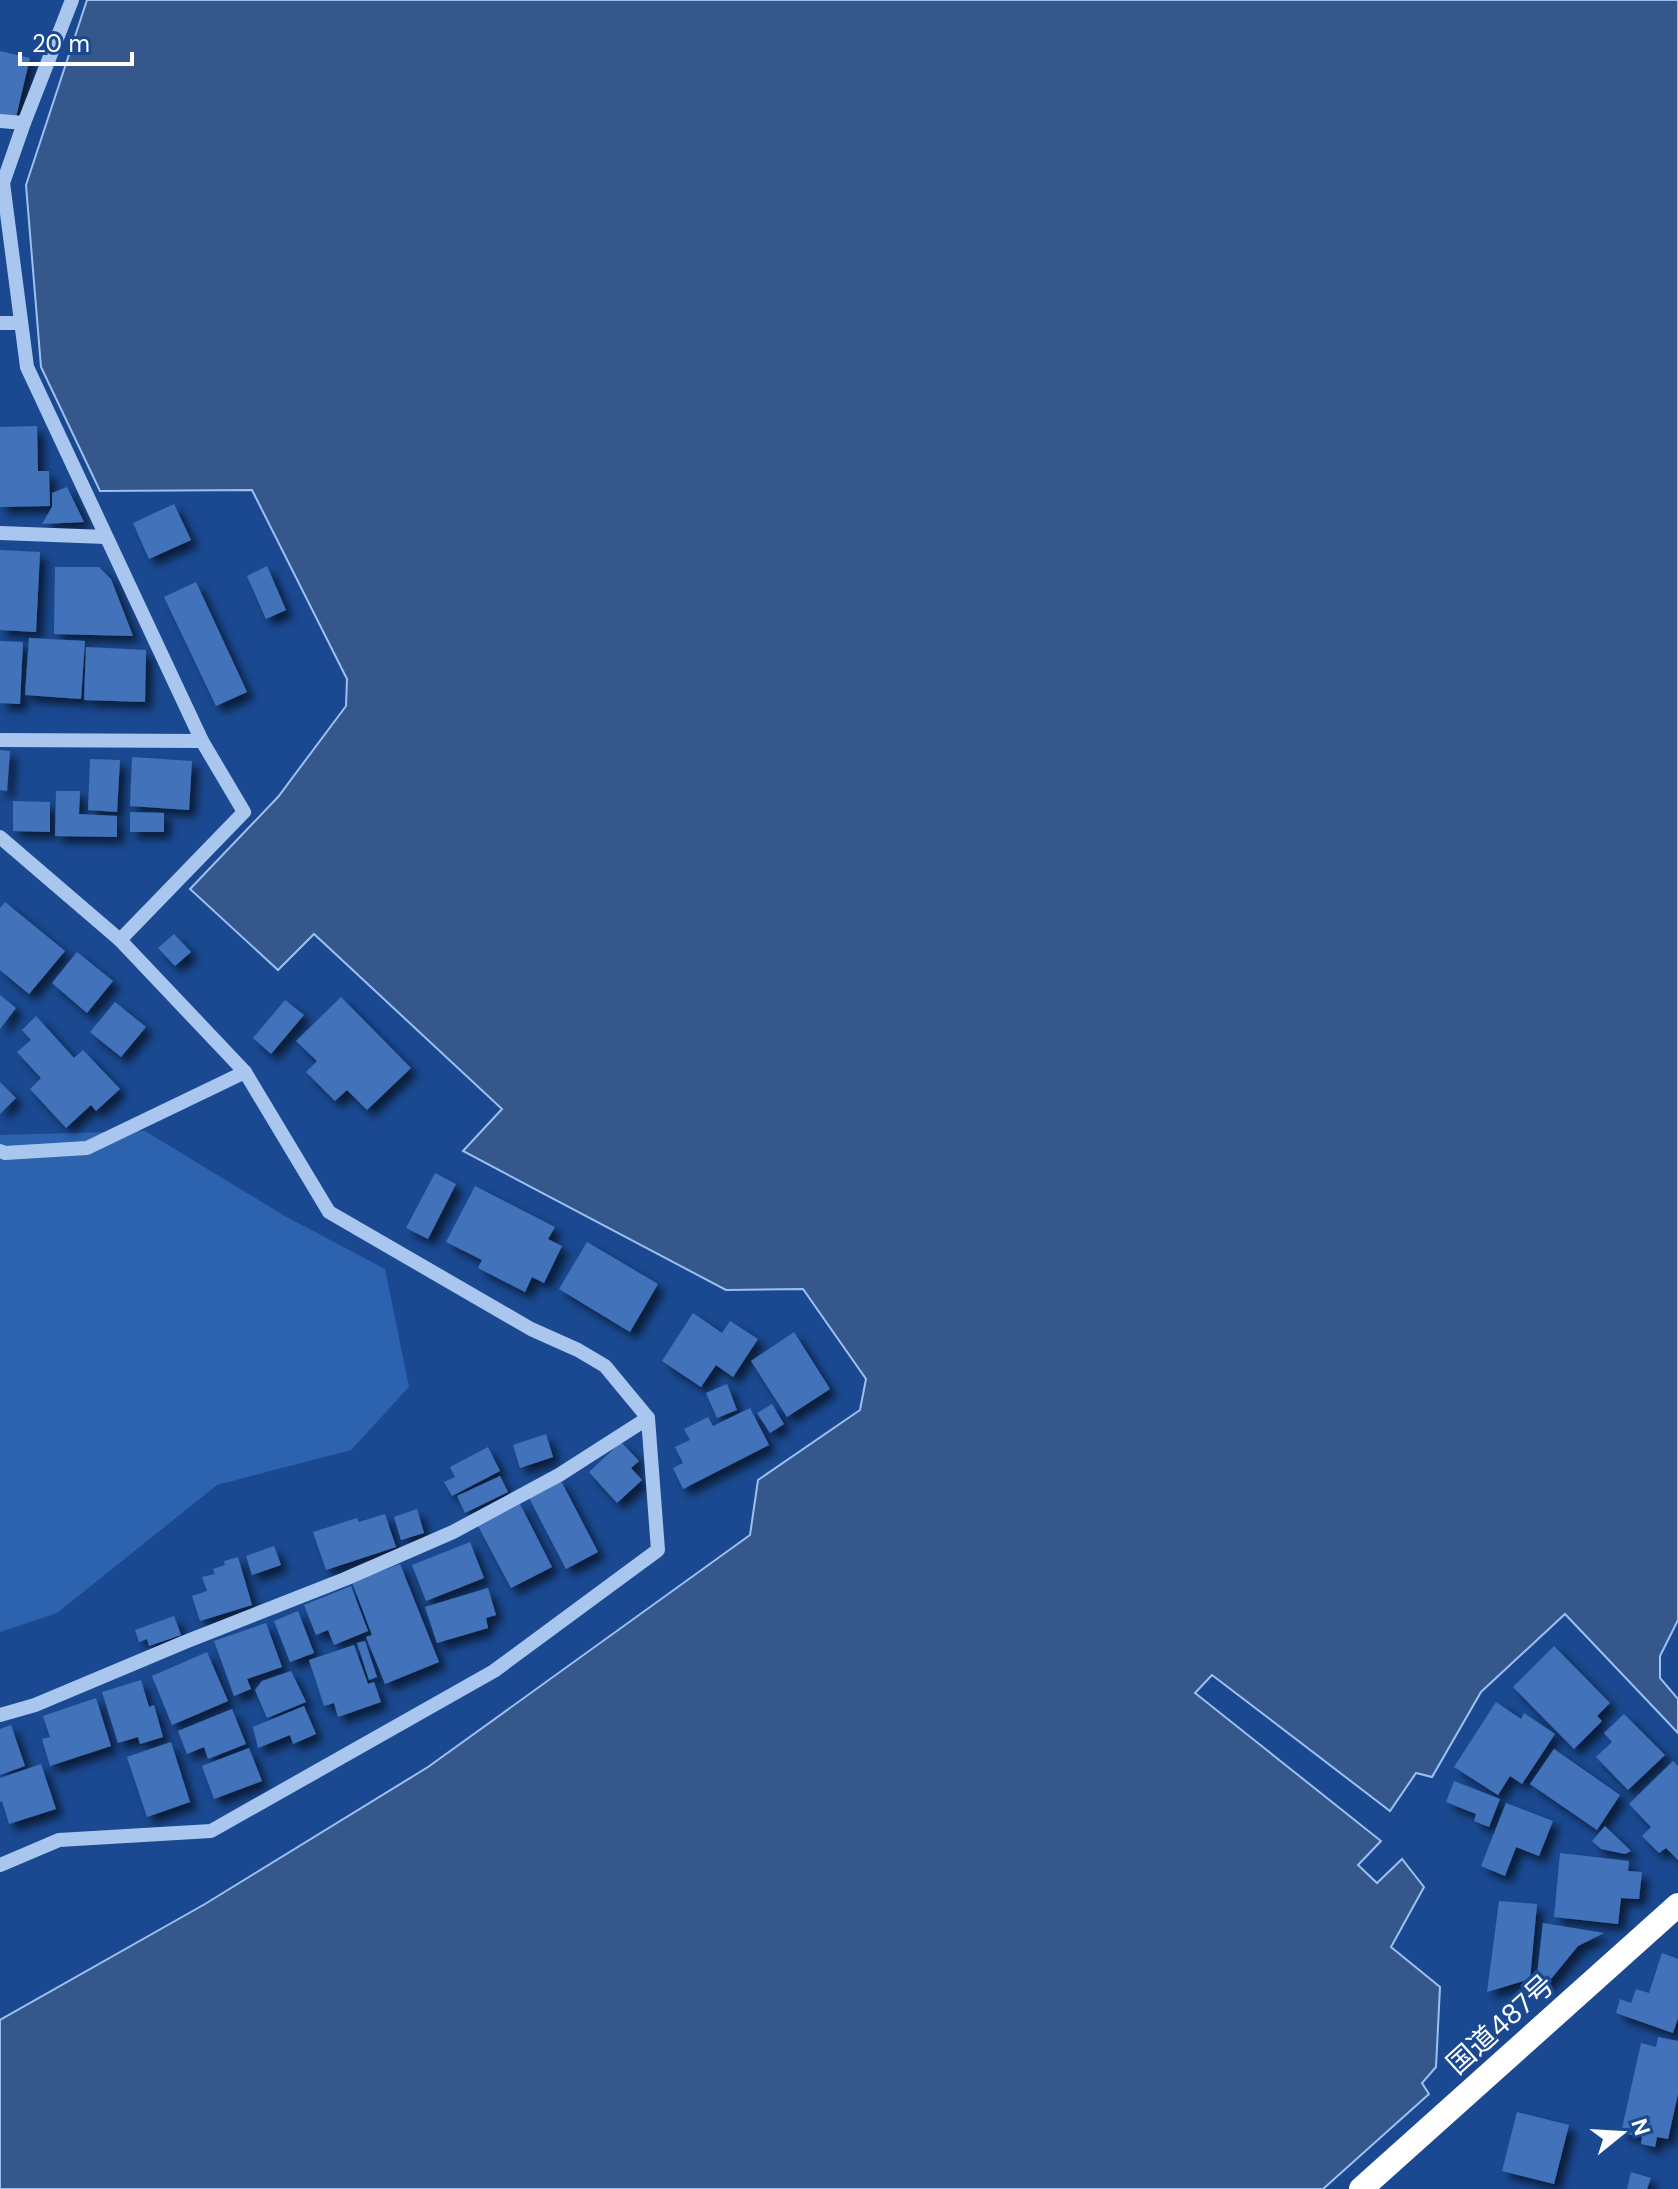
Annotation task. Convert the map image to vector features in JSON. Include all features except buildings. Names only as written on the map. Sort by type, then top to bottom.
[{"type":"highway","name":"国道487号","points":[[1361,2189],[1678,1905]]},
{"type":"street","points":[[72,0],[3,183],[27,367],[202,741],[244,812],[120,940]]},
{"type":"street","points":[[0,121],[24,123]]},
{"type":"street","points":[[0,323],[21,323]]},
{"type":"street","points":[[0,533],[106,537]]},
{"type":"street","points":[[0,740],[202,741]]},
{"type":"street","points":[[0,837],[120,940],[245,1072],[329,1212],[531,1329],[605,1366],[648,1418],[658,1550],[494,1671],[211,1831],[59,1840],[0,1865]]},
{"type":"street","points":[[0,1151],[87,1148],[245,1072]]},
{"type":"street","points":[[0,1715],[35,1705],[453,1532],[559,1475],[648,1418]]},
{"type":"shaded area","points":[[87,0],[1678,0],[1678,1620],[1660,1656],[1660,1678],[1678,1699],[1678,1733],[1565,1614],[1481,1692],[1432,1777],[1416,1773],[1390,1811],[1212,1675],[1195,1693],[1381,1841],[1358,1865],[1377,1883],[1402,1859],[1424,1887],[1391,1947],[1440,1987],[1436,2067],[1422,2083],[1429,2094],[1323,2189],[0,2189],[0,2020],[205,1904],[428,1767],[750,1535],[758,1480],[860,1410],[866,1379],[803,1289],[726,1290],[463,1151],[502,1109],[314,934],[278,970],[190,889],[278,797],[346,706],[347,679],[252,490],[100,491],[41,367],[26,185]]},
{"type":"shaded area","points":[[145,1131],[283,1215],[385,1269],[409,1387],[351,1450],[217,1485],[57,1613],[0,1632],[0,1135]]}]
